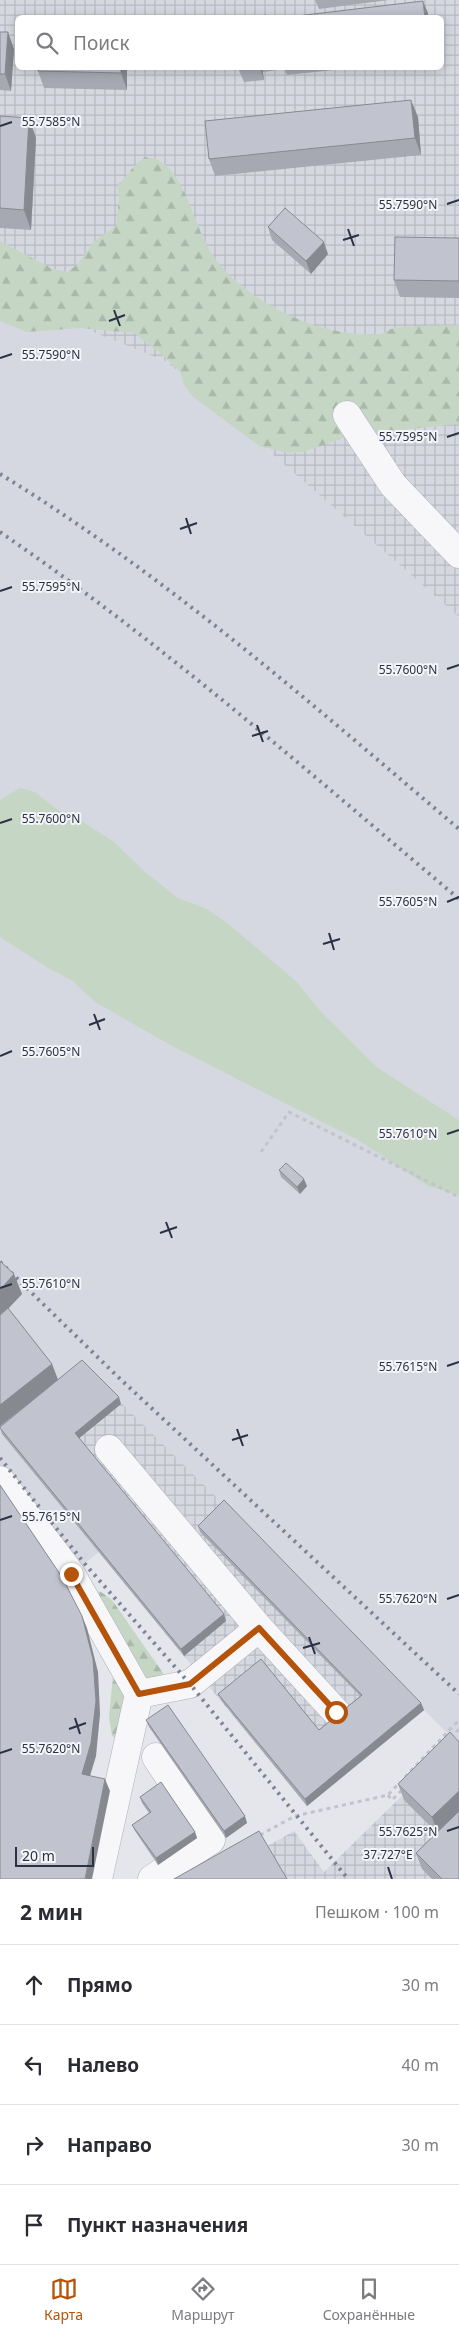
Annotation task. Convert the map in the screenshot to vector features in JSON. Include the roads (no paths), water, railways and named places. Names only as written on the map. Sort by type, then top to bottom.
[{"type":"lane","points":[[347,416],[392,485],[459,554]]},
{"type":"lane","points":[[109,1449],[259,1628],[336,1712]]},
{"type":"lane","points":[[0,1480],[71,1574],[139,1694],[98,1879]]},
{"type":"lane","points":[[139,1694],[190,1684],[259,1628]]},
{"type":"lane","points":[[152,1879],[211,1840],[156,1757]]},
{"type":"railway","points":[[0,474],[121,554],[236,642],[459,829]]},
{"type":"railway","points":[[0,532],[60,574],[177,664],[291,757],[459,899]]},
{"type":"railway","points":[[0,1262],[117,1376],[459,1694]]},
{"type":"railway","points":[[0,1458],[85,1564],[190,1684],[348,1879]]}]
